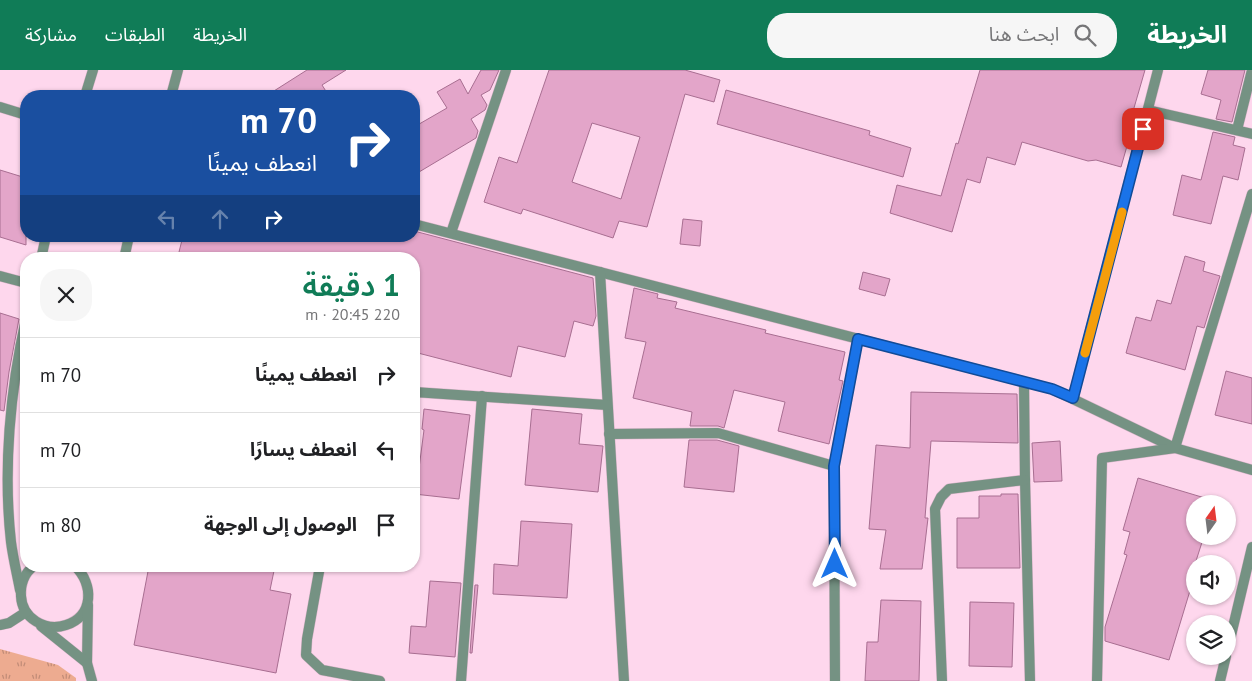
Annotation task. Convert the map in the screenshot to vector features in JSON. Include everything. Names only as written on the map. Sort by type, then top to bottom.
[{"type":"street","points":[[87,90],[93,70]]},
{"type":"street","points":[[173,90],[178,70]]},
{"type":"street","points":[[451,233],[506,70]]},
{"type":"street","points":[[1073,398],[1158,70]]},
{"type":"street","points":[[1237,130],[1252,70]]},
{"type":"street","points":[[0,107],[20,113]]},
{"type":"street","points":[[1148,110],[1252,134]]},
{"type":"street","points":[[1175,448],[1252,194]]},
{"type":"street","points":[[420,225],[1052,389],[1175,448],[1252,470]]},
{"type":"street","points":[[600,272],[624,681]]},
{"type":"street","points":[[0,276],[20,281]]},
{"type":"street","points":[[835,681],[834,466],[858,339]]},
{"type":"street","points":[[20,354],[10,431],[8,492],[11,543],[21,601],[26,612],[34,621],[87,663]]},
{"type":"street","points":[[1024,382],[1030,681]]},
{"type":"street","points":[[420,392],[607,405]]},
{"type":"street","points":[[461,681],[482,396]]},
{"type":"street","points":[[609,434],[718,433],[834,466]]},
{"type":"street","points":[[1097,681],[1102,458],[1175,448]]},
{"type":"street","points":[[942,681],[935,509],[940,497],[949,490],[1025,480]]},
{"type":"street","points":[[1236,615],[1252,547]]},
{"type":"street","points":[[20,590],[23,578],[28,572]]},
{"type":"street","points":[[81,572],[87,583]]},
{"type":"street","points":[[88,572],[87,663],[92,681]]},
{"type":"street","points":[[319,572],[306,655],[322,670],[380,681]]},
{"type":"street","points":[[34,621],[50,626],[66,625],[76,620],[84,611],[88,601]]},
{"type":"street","points":[[0,625],[9,623],[26,612]]},
{"type":"street","points":[[1220,681],[1224,665]]},
{"type":"green space","points":[[0,649],[58,665],[76,678],[76,681],[0,681]]},
{"type":"building","points":[[307,70],[346,70],[322,85],[325,90],[275,90]]},
{"type":"building","points":[[481,70],[499,70],[490,90],[481,95],[487,105],[485,110],[471,119],[478,131],[476,138],[420,171],[420,124],[447,108],[437,92],[460,79],[468,94]]},
{"type":"building","points":[[549,70],[685,70],[720,80],[714,102],[685,94],[647,227],[619,221],[613,238],[523,209],[521,214],[484,202],[499,157],[517,163]],"holes":[[[592,123],[640,137],[621,199],[572,182]]]},
{"type":"building","points":[[980,70],[1145,70],[1127,132],[1129,139],[1121,167],[1096,160],[1088,161],[1022,142],[1015,165],[987,157],[980,183],[967,179],[952,232],[890,213],[897,185],[941,196]]},
{"type":"building","points":[[1208,70],[1245,70],[1232,122],[1216,119],[1221,100],[1201,94]]},
{"type":"building","points":[[726,90],[870,131],[869,135],[911,148],[903,177],[717,124]]},
{"type":"building","points":[[1213,132],[1235,137],[1233,145],[1245,148],[1238,180],[1223,176],[1211,224],[1173,215],[1182,175],[1201,180]]},
{"type":"building","points":[[0,170],[20,176],[20,242],[26,242],[26,245],[0,237]]},
{"type":"building","points":[[683,219],[702,221],[700,246],[680,244]]},
{"type":"building","points":[[420,233],[593,278],[596,316],[593,326],[574,321],[565,357],[518,346],[511,377],[420,354],[420,252],[179,252],[182,242],[420,242]]},
{"type":"building","points":[[1185,256],[1205,262],[1203,271],[1220,276],[1204,328],[1197,326],[1185,370],[1126,353],[1136,317],[1151,321],[1157,300],[1171,304]]},
{"type":"building","points":[[863,272],[890,279],[885,296],[859,289]]},
{"type":"building","points":[[634,288],[658,294],[657,298],[677,302],[675,308],[766,330],[765,333],[845,352],[839,380],[843,381],[829,444],[778,431],[785,402],[734,390],[724,428],[718,426],[690,426],[692,412],[633,398],[646,342],[625,338]]},
{"type":"building","points":[[0,313],[19,319],[4,411],[0,410]]},
{"type":"building","points":[[1226,371],[1252,378],[1252,424],[1215,415]]},
{"type":"building","points":[[911,392],[1017,394],[1018,443],[931,441],[925,518],[928,518],[922,569],[880,569],[886,530],[869,529],[876,445],[910,448]]},
{"type":"building","points":[[424,409],[470,415],[459,499],[420,495],[420,461],[424,430],[422,429]]},
{"type":"building","points":[[532,409],[582,414],[579,444],[603,446],[598,492],[525,485]]},
{"type":"building","points":[[689,440],[717,440],[739,446],[734,492],[684,487]]},
{"type":"building","points":[[1060,441],[1062,481],[1034,482],[1032,443]]},
{"type":"building","points":[[1138,478],[1195,495],[1186,495],[1186,545],[1201,545],[1198,555],[1186,555],[1186,604],[1169,660],[1105,641],[1105,627],[1127,555],[1124,554],[1130,532],[1123,530]]},
{"type":"building","points":[[1001,494],[1018,494],[1020,568],[957,568],[957,518],[979,518],[979,496],[1001,496]]},
{"type":"building","points":[[521,521],[572,524],[567,598],[493,594],[494,564],[518,566]]},
{"type":"building","points":[[148,572],[274,572],[270,590],[291,594],[276,673],[134,645]]},
{"type":"building","points":[[430,581],[461,583],[455,657],[409,653],[411,626],[426,627]]},
{"type":"building","points":[[475,585],[478,585],[472,653],[470,653]]},
{"type":"building","points":[[881,600],[921,601],[919,681],[865,681],[867,642],[878,642]]},
{"type":"building","points":[[970,602],[1014,603],[1012,667],[969,666]]},
{"type":"slow traffic","points":[[1085,353],[1122,212]]},
{"type":"route","points":[[835,564],[834,466],[858,339],[1052,389],[1073,398],[1143,129]]}]
